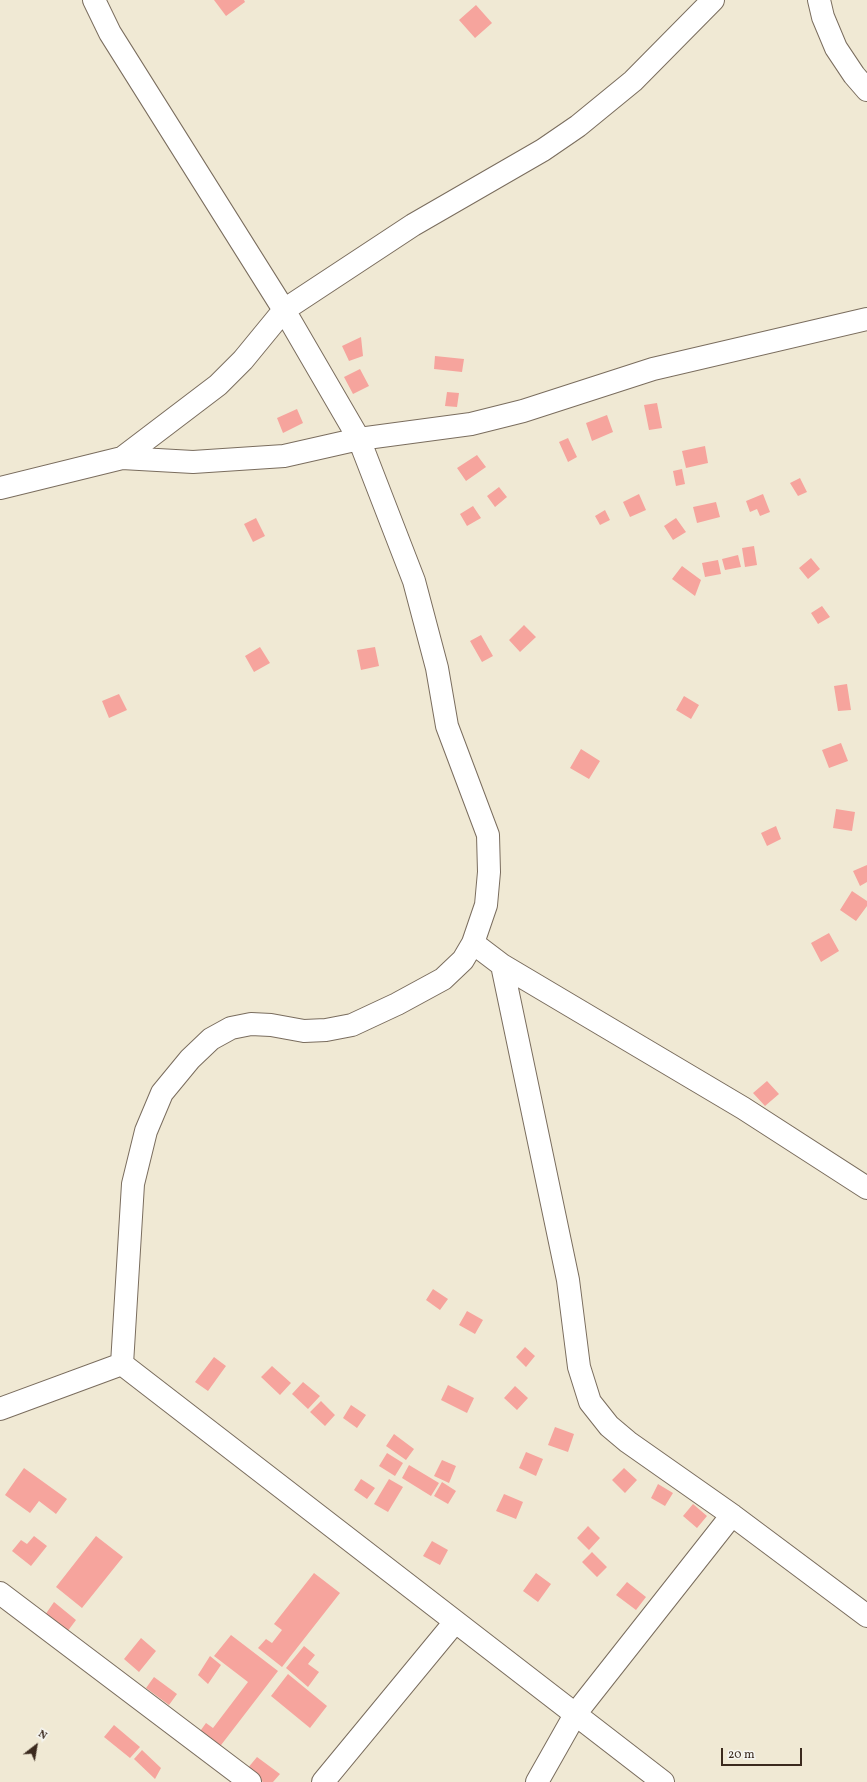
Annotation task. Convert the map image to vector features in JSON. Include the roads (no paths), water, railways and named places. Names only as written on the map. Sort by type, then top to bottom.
[{"type":"street","points":[[94,0],[110,33],[284,310],[359,439],[414,581],[437,668],[447,726],[488,835],[490,872],[486,906],[473,943],[463,960],[443,979],[397,1004],[352,1025],[304,1032],[271,1025],[251,1024],[232,1028],[211,1039],[190,1059],[162,1093],[146,1131],[133,1184],[122,1364]]},
{"type":"street","points":[[122,458],[218,385],[243,360],[284,310],[413,225],[543,150],[578,126],[633,81],[713,0]]},
{"type":"street","points":[[819,0],[822,17],[836,48],[854,75],[867,90]]},
{"type":"street","points":[[0,488],[122,458],[193,462],[284,456],[359,439],[471,424],[523,411],[653,369],[867,319]]},
{"type":"street","points":[[473,943],[502,965],[743,1108],[867,1188]]},
{"type":"street","points":[[502,965],[568,1280],[579,1367],[590,1402],[609,1426],[628,1442],[732,1515],[867,1616]]},
{"type":"street","points":[[0,1409],[122,1364]]},
{"type":"street","points":[[122,1364],[454,1622],[576,1713],[663,1782]]},
{"type":"street","points":[[537,1782],[576,1713],[732,1515]]},
{"type":"street","points":[[0,1593],[250,1782]]},
{"type":"street","points":[[323,1782],[454,1622]]}]
